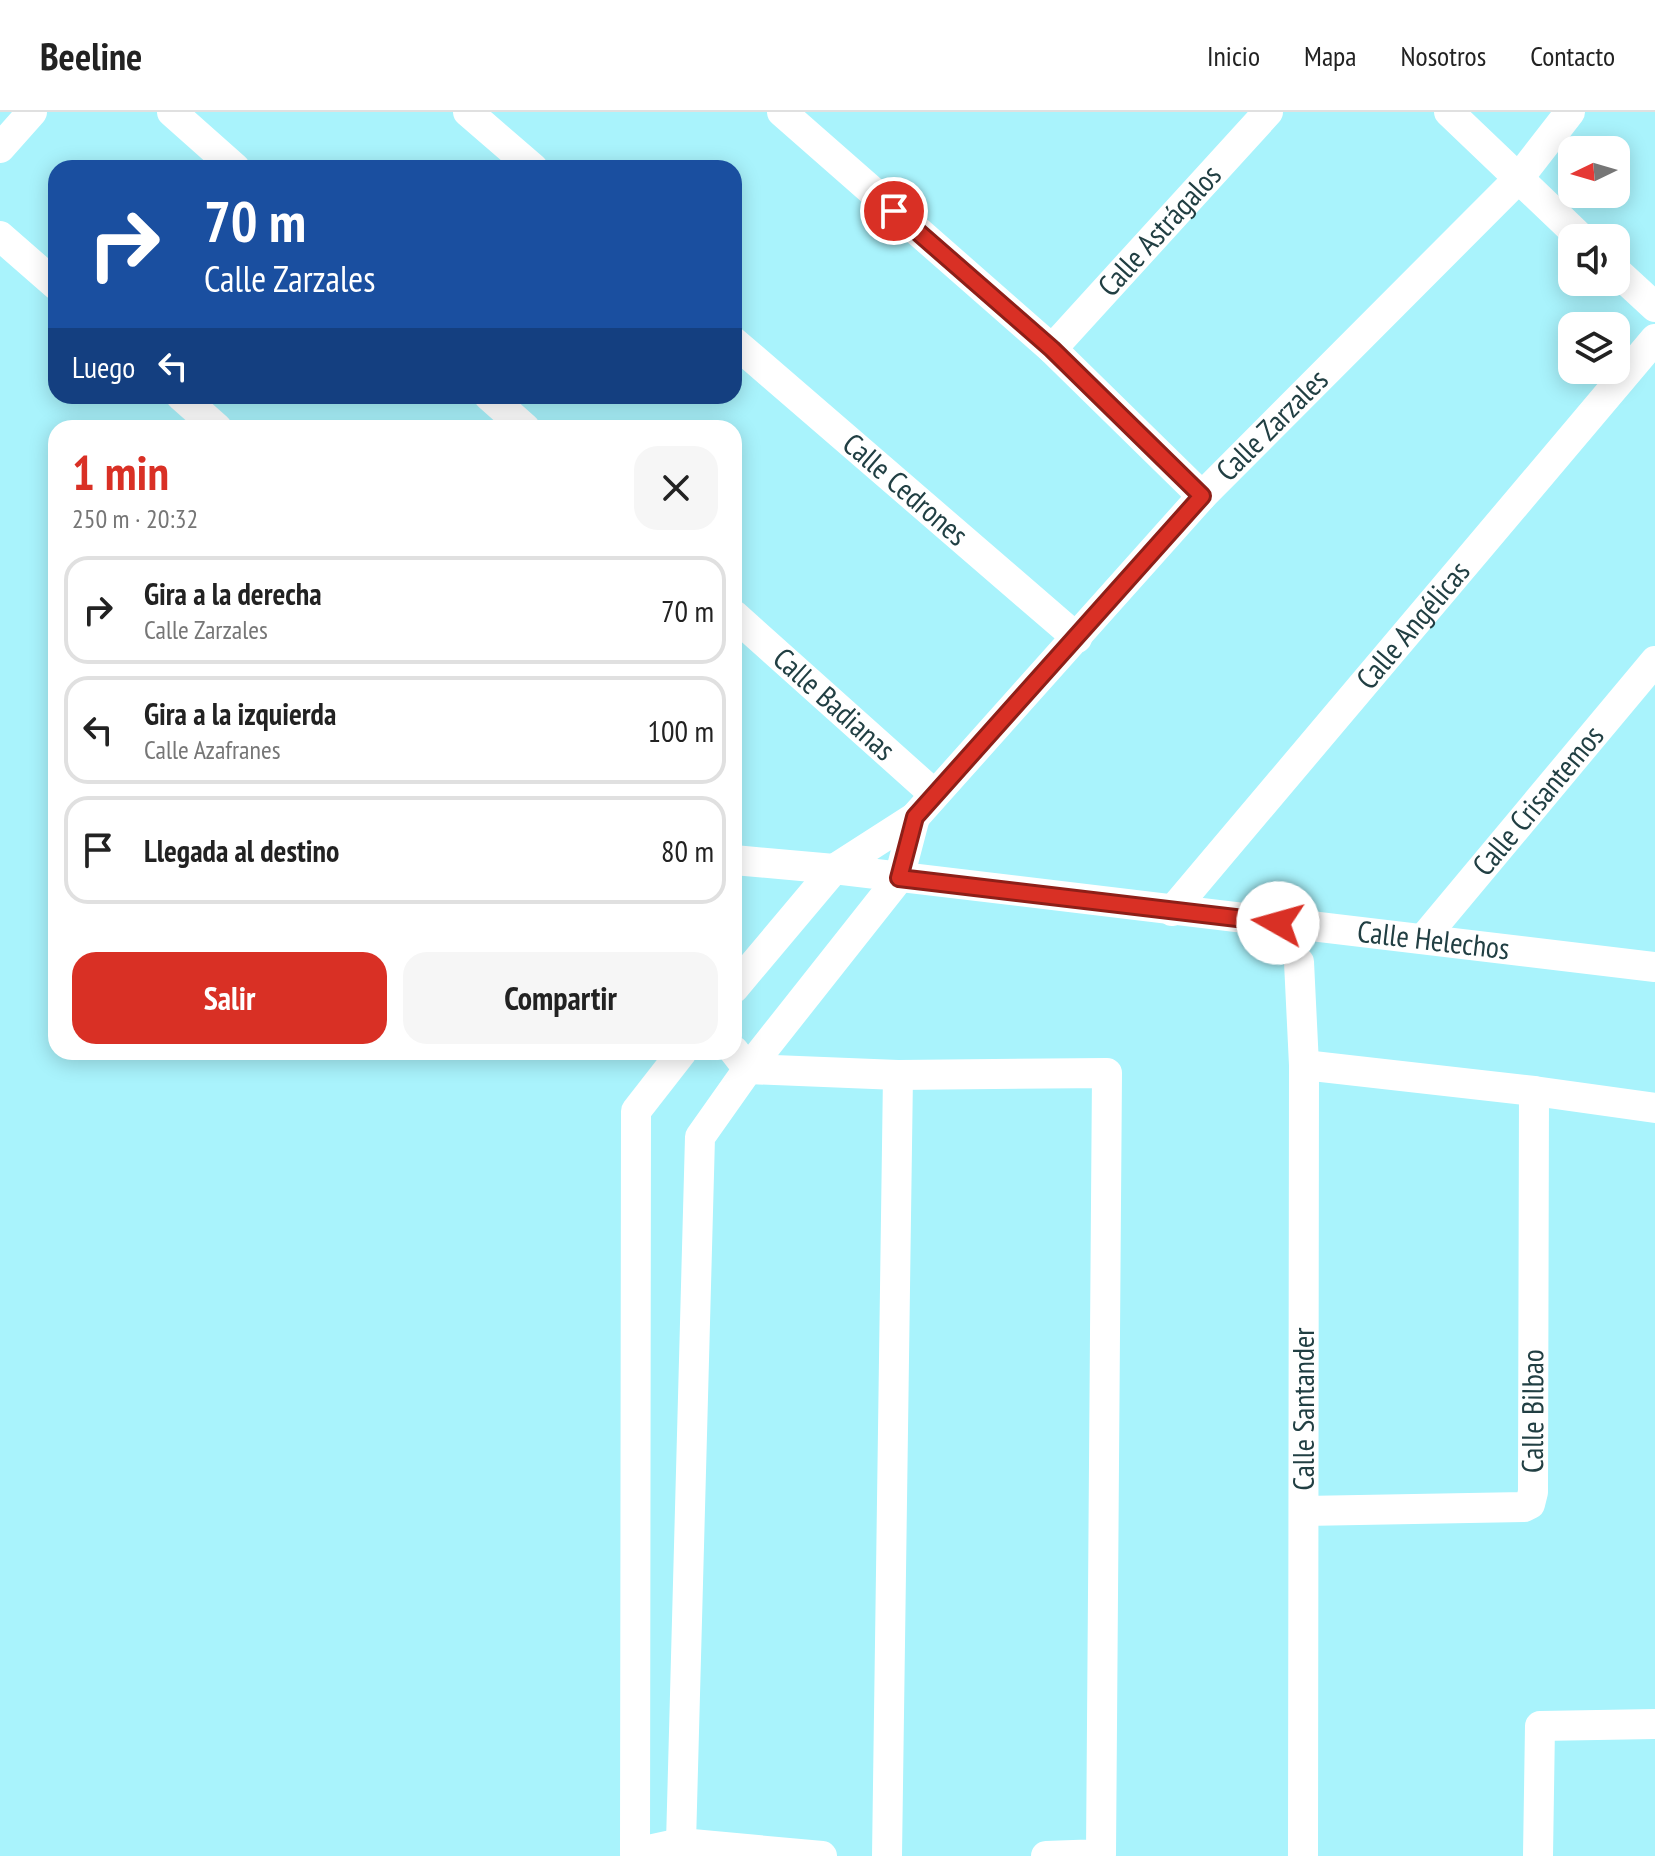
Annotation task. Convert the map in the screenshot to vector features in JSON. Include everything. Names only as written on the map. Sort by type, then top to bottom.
[{"type":"street","points":[[0,148],[32,112]]},
{"type":"street","points":[[172,112],[226,160]]},
{"type":"street","points":[[468,112],[524,160]]},
{"type":"street","points":[[782,112],[1052,349],[1202,496]]},
{"type":"street","name":"Calle Astrágalos","points":[[1052,349],[1268,112]]},
{"type":"street","points":[[1449,112],[1566,224]]},
{"type":"street","name":"Calle Zarzales","points":[[742,978],[834,869],[925,806],[1202,496],[1518,179],[1570,112]]},
{"type":"street","points":[[0,236],[48,278]]},
{"type":"street","points":[[1630,284],[1655,307]]},
{"type":"street","name":"Calle Angélicas","points":[[1172,911],[1655,339]]},
{"type":"street","name":"Calle Cedrones","points":[[742,349],[1077,638]]},
{"type":"street","points":[[190,404],[208,420]]},
{"type":"street","points":[[498,404],[516,420]]},
{"type":"street","name":"Calle Badianas","points":[[742,623],[925,806]]},
{"type":"street","name":"Calle Crisantemos","points":[[1423,939],[1655,661]]},
{"type":"street","name":"Calle Zarzales","points":[[899,878],[925,806]]},
{"type":"street","name":"Calle Helechos","points":[[742,861],[1423,939],[1650,960]]},
{"type":"street","points":[[742,1059],[899,878]]},
{"type":"street","name":"Calle Santander","points":[[1299,962],[1304,1065],[1303,1856]]},
{"type":"street","points":[[676,1060],[636,1111],[637,1854],[686,1850],[822,1856]]},
{"type":"street","points":[[686,1850],[700,1137],[741,1060],[898,1075],[1107,1073],[1101,1854],[1046,1856]]},
{"type":"street","points":[[1304,1065],[1655,1108]]},
{"type":"street","points":[[887,1856],[898,1075]]},
{"type":"street","name":"Calle Bilbao","points":[[1304,1511],[1524,1507],[1530,1504],[1533,1477],[1534,1091]]},
{"type":"street","points":[[1538,1856],[1540,1726],[1655,1724]]},
{"type":"route","points":[[894,211],[1052,349],[1202,496],[915,817],[899,878],[1278,923]]}]
